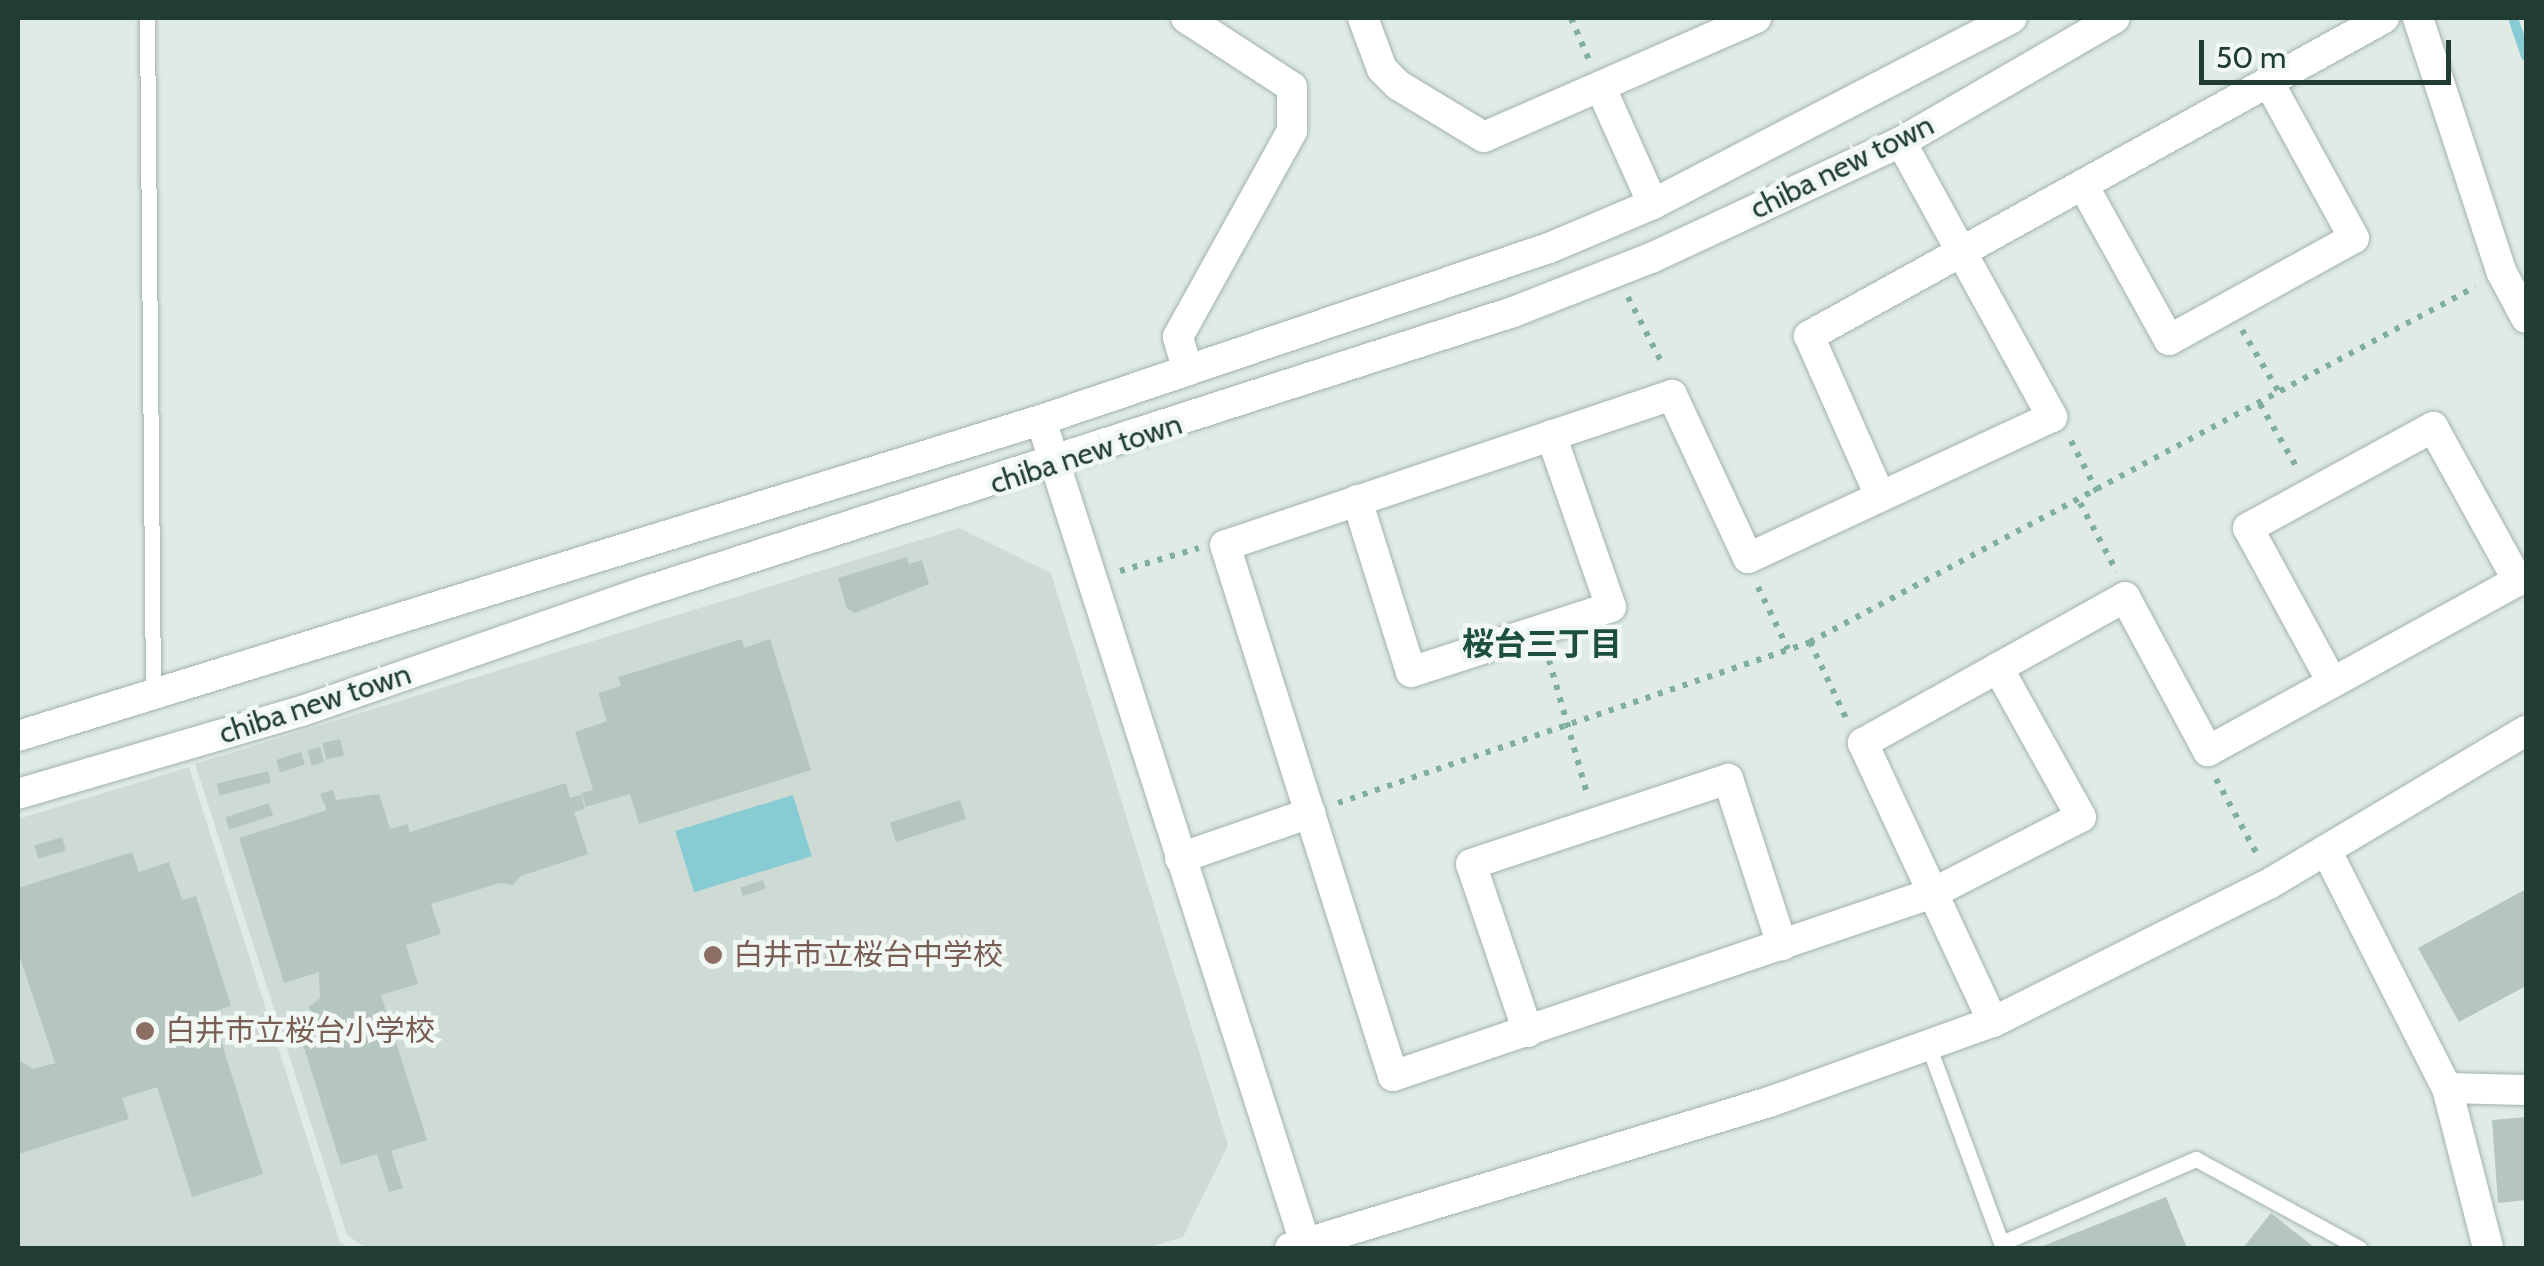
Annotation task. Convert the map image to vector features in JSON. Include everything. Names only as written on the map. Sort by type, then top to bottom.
[{"type":"street","points":[[1186,18],[1292,86],[1292,131],[1178,337],[1187,369]]},
{"type":"street","points":[[1362,18],[1382,69],[1398,86],[1484,137],[1756,18]]},
{"type":"street","name":"chiba new town","points":[[18,736],[153,698],[1041,420],[1549,248],[1653,204],[2012,18]]},
{"type":"street","name":"chiba new town","points":[[18,794],[302,711],[644,592],[1056,464],[1513,312],[1652,258],[1901,142],[2115,18]]},
{"type":"street","points":[[1880,496],[1809,336],[2384,18]]},
{"type":"street","points":[[2418,18],[2502,272],[2526,318]]},
{"type":"street","points":[[2083,185],[2169,340],[2354,238],[2269,83]]},
{"type":"street","points":[[1602,88],[1653,204]]},
{"type":"street","points":[[1901,142],[2052,417],[1748,558],[1672,395],[1225,545],[1393,1076],[1932,894],[2081,817],[1998,668]]},
{"type":"street","points":[[1041,420],[1299,1248],[1769,1102],[1993,1022],[2142,952],[2326,850],[2526,731]]},
{"type":"street","points":[[1993,1022],[1862,743],[2125,597],[2208,750],[2522,578],[2432,427],[2248,528],[2332,682]]},
{"type":"street","points":[[1357,500],[1411,672],[1612,607],[1551,435]]},
{"type":"street","points":[[1528,1032],[1471,864],[1728,779],[1782,945]]},
{"type":"street","points":[[1180,858],[1310,813]]},
{"type":"street","points":[[2326,850],[2447,1088],[2488,1248]]},
{"type":"street","points":[[2447,1088],[2526,1090]]},
{"type":"lane","points":[[148,18],[153,698]]},
{"type":"lane","points":[[1928,1045],[2004,1246],[2196,1159],[2359,1248]]},
{"type":"path","points":[[1571,18],[1602,88]]},
{"type":"path","points":[[1310,813],[1810,642],[2080,502],[2502,272]]},
{"type":"path","points":[[1628,296],[1669,376],[1672,395]]},
{"type":"path","points":[[2229,307],[2280,394]]},
{"type":"path","points":[[2260,404],[2312,493]]},
{"type":"path","points":[[2052,417],[2098,492]]},
{"type":"path","points":[[2080,502],[2125,597]]},
{"type":"path","points":[[1118,571],[1225,545]]},
{"type":"path","points":[[1748,558],[1788,650]]},
{"type":"path","points":[[1540,630],[1596,823]]},
{"type":"path","points":[[1810,642],[1862,743]]},
{"type":"path","points":[[2208,750],[2212,772],[2258,857]]},
{"type":"shaded area","name":"白井市立桜台中学校","points":[[959,528],[1051,573],[1228,1145],[1183,1237],[1147,1248],[366,1248],[347,1235],[195,764]]},
{"type":"shaded area","name":"白井市立桜台小学校","points":[[189,767],[340,1242],[349,1248],[18,1248],[18,819]]},
{"type":"water","points":[[793,795],[812,856],[694,892],[675,831]]},
{"type":"building","points":[[907,557],[909,564],[922,560],[929,584],[855,613],[847,609],[838,578]]},
{"type":"building","points":[[742,639],[744,648],[770,639],[811,770],[639,824],[630,794],[586,807],[581,793],[593,790],[575,732],[607,721],[598,693],[621,686],[618,677]]},
{"type":"building","points":[[340,739],[344,756],[326,760],[322,743]]},
{"type":"building","points":[[320,747],[324,762],[312,766],[307,750]]},
{"type":"building","points":[[301,752],[305,764],[280,772],[276,760]]},
{"type":"building","points":[[268,771],[271,783],[219,795],[217,784]]},
{"type":"building","points":[[566,783],[570,798],[581,795],[585,809],[574,812],[588,854],[521,876],[513,885],[500,883],[431,904],[441,934],[406,945],[418,984],[381,995],[427,1140],[391,1151],[403,1188],[389,1192],[377,1154],[341,1165],[295,1019],[311,1014],[309,1007],[320,998],[319,972],[284,983],[239,838],[327,810],[320,794],[333,790],[336,800],[379,794],[390,829],[407,824],[410,832]]},
{"type":"building","points":[[960,800],[966,819],[896,842],[890,823]]},
{"type":"building","points":[[269,803],[273,815],[229,830],[225,817]]},
{"type":"building","points":[[62,837],[66,850],[38,859],[34,845]]},
{"type":"building","points":[[132,852],[139,872],[169,862],[182,900],[196,896],[231,1006],[212,1012],[263,1174],[192,1197],[157,1087],[122,1098],[129,1119],[18,1154],[18,1060],[34,1069],[55,1063],[18,952],[18,888]]},
{"type":"building","points":[[763,880],[766,889],[743,896],[740,887]]},
{"type":"building","points":[[2526,889],[2526,986],[2459,1022],[2418,948]]},
{"type":"building","points":[[2526,1117],[2526,1200],[2498,1203],[2492,1120]]},
{"type":"building","points":[[2166,1197],[2187,1248],[2038,1248]]},
{"type":"building","points":[[2271,1213],[2315,1248],[2243,1248]]},
{"type":"waterway","points":[[2513,18],[2526,56]]},
{"type":"place","name":"白井市立桜台中学校","points":[[713,955]]},
{"type":"place","name":"白井市立桜台小学校","points":[[145,1031]]},
{"type":"district","name":"桜台三丁目","points":[[1542,644]]}]
